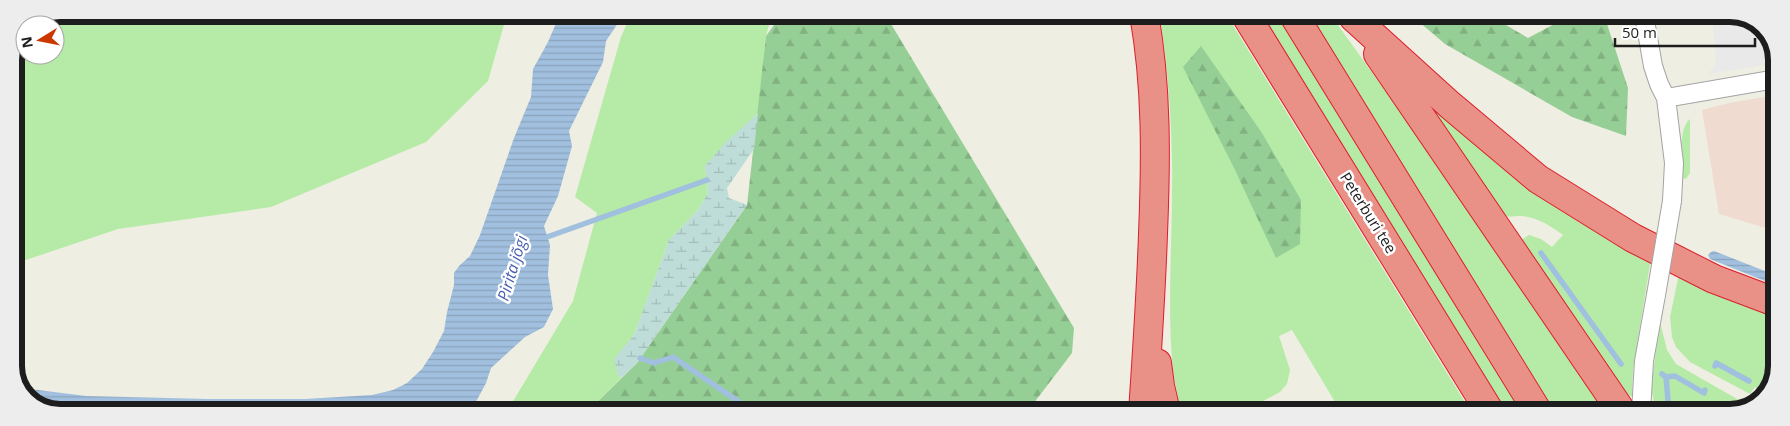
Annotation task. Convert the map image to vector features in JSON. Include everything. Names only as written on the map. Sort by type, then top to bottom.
[{"type":"highway","points":[[1144,404],[1155,187],[1155,116],[1145,22]]},
{"type":"highway","name":"Peterburi tee","points":[[1251,22],[1485,404]]},
{"type":"highway","points":[[1298,22],[1533,404]]},
{"type":"highway","points":[[1357,22],[1617,404]]},
{"type":"highway","points":[[1360,22],[1450,104],[1538,178],[1633,238],[1714,279],[1768,299]]},
{"type":"highway","points":[[1150,309],[1164,404]]},
{"type":"street","points":[[1641,404],[1644,361],[1672,201],[1674,163],[1666,98],[1653,66],[1645,22]]},
{"type":"street","points":[[1666,98],[1767,81]]},
{"type":"shaded area","points":[[1713,22],[1737,23],[1753,30],[1765,46],[1767,64],[1708,74],[1716,61]]},
{"type":"shaded area","points":[[1767,97],[1768,228],[1719,214],[1702,110]]},
{"type":"green space","points":[[65,22],[505,22],[488,81],[426,142],[271,207],[118,229],[23,261],[22,65],[65,65]]},
{"type":"green space","points":[[628,22],[770,22],[766,36],[758,113],[705,166],[708,193],[698,210],[669,240],[634,335],[615,359],[618,376],[622,377],[595,404],[513,404],[573,301],[597,213],[575,197],[621,37]]},
{"type":"green space","points":[[776,22],[890,22],[1074,328],[1072,353],[1033,404],[595,404],[637,363],[747,205],[766,36]]},
{"type":"green space","points":[[1161,22],[1231,22],[1466,404],[1336,404],[1292,330],[1279,336],[1290,370],[1287,384],[1280,392],[1258,404],[1179,404],[1171,348],[1172,145],[1168,79]]},
{"type":"green space","points":[[1265,22],[1283,22],[1517,404],[1499,404]]},
{"type":"green space","points":[[1315,22],[1336,22],[1472,212],[1603,404],[1550,404]]},
{"type":"green space","points":[[1419,22],[1501,22],[1528,38],[1558,22],[1606,22],[1628,88],[1626,136],[1572,117],[1445,44]]},
{"type":"green space","points":[[1201,46],[1262,133],[1301,200],[1300,244],[1276,258],[1235,170],[1183,67]]},
{"type":"green space","points":[[1406,79],[1651,258],[1633,370],[1632,396],[1621,395],[1518,242],[1529,235],[1541,239],[1552,247],[1563,235],[1549,225],[1533,218],[1501,215]]},
{"type":"green space","points":[[758,113],[754,149],[727,188],[729,198],[747,205],[637,363],[622,377],[618,376],[614,359],[634,335],[669,240],[698,210],[708,193],[705,166],[724,144]]},
{"type":"green space","points":[[1690,119],[1690,173],[1686,179],[1682,178],[1682,138],[1683,131]]},
{"type":"green space","points":[[1679,274],[1768,311],[1768,365],[1765,380],[1759,390],[1755,387],[1750,394],[1690,362],[1676,347],[1672,337],[1670,317]]},
{"type":"green space","points":[[1660,322],[1667,350],[1676,364],[1741,401],[1729,404],[1654,404],[1651,387]]},
{"type":"water","name":"Pirita jõgi","points":[[557,22],[619,22],[606,41],[603,62],[569,131],[572,146],[558,196],[544,226],[550,245],[548,275],[553,309],[544,327],[525,337],[491,368],[486,383],[473,404],[61,404],[53,403],[37,396],[31,389],[86,396],[305,399],[372,395],[393,390],[407,383],[422,369],[444,331],[454,285],[454,273],[470,256],[480,235],[514,138],[531,97],[533,69]]},
{"type":"water","points":[[1714,251],[1768,272],[1768,282],[1710,259],[1708,255]]},
{"type":"waterway","points":[[547,237],[707,180]]},
{"type":"waterway","points":[[1541,253],[1621,364]]},
{"type":"waterway","points":[[640,358],[654,363],[673,357],[742,404]]},
{"type":"waterway","points":[[1715,366],[1716,363],[1749,381]]},
{"type":"waterway","points":[[1662,374],[1666,377],[1668,404]]},
{"type":"waterway","points":[[1666,377],[1675,376],[1704,393],[1705,390]]}]
